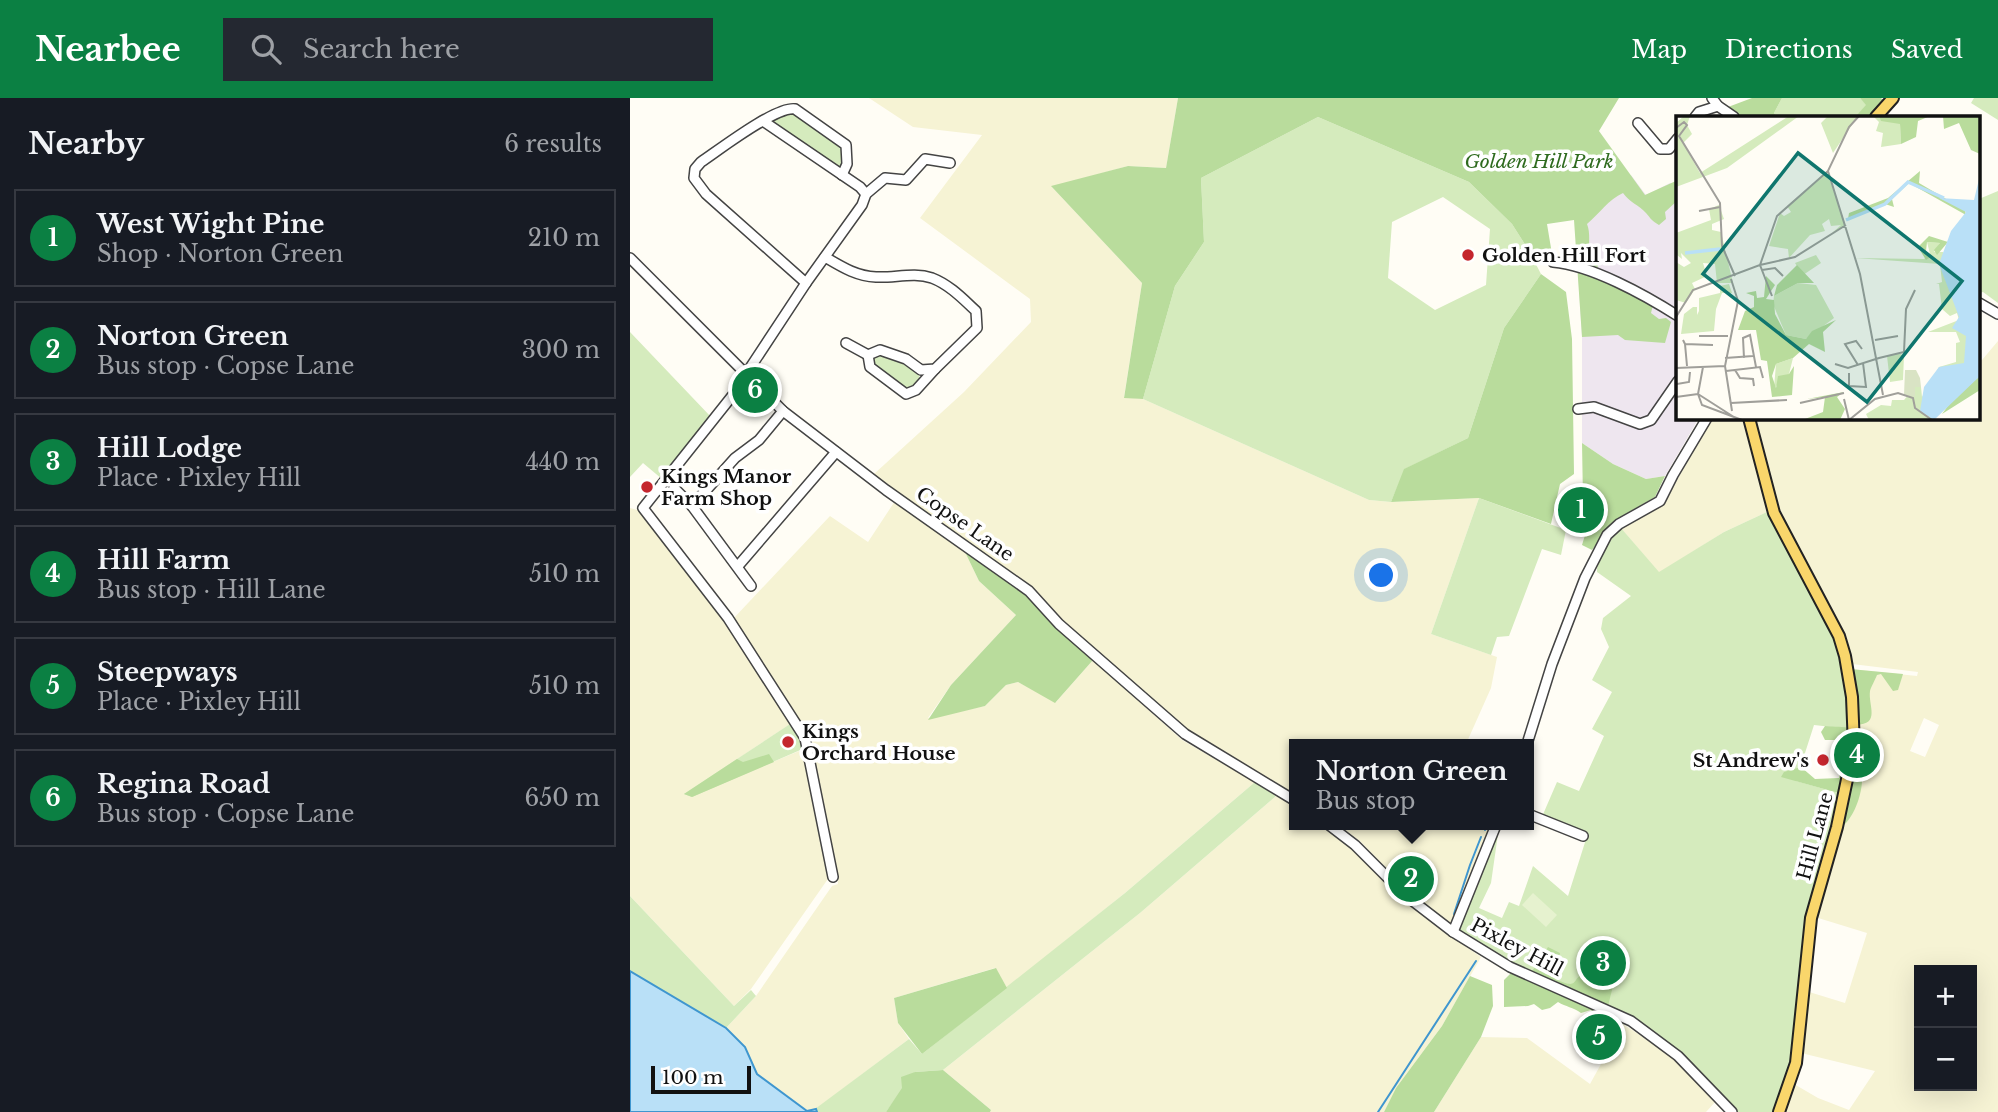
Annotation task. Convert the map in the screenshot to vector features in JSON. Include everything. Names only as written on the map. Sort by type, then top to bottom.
[{"type":"main road","points":[[1877,116],[1893,98]]},
{"type":"main road","name":"Hill Lane","points":[[1750,420],[1774,513],[1839,636],[1852,697],[1854,746],[1837,827],[1811,918],[1796,1063],[1779,1112]]},
{"type":"street","points":[[1696,116],[1715,102],[1733,116]]},
{"type":"street","points":[[806,283],[706,194],[695,178],[695,169],[701,162],[763,121],[788,108],[795,109],[846,145],[847,164],[842,175]]},
{"type":"street","points":[[763,121],[860,187],[866,194]]},
{"type":"street","points":[[1638,122],[1660,149],[1669,149],[1676,140]]},
{"type":"street","points":[[834,877],[805,738],[728,618],[643,508],[747,375],[806,283],[862,205],[866,194],[885,178],[906,180],[923,155],[950,163]]},
{"type":"street","points":[[825,257],[854,274],[878,278],[902,275],[930,278],[952,289],[976,311],[976,328],[916,390],[906,394],[870,367],[868,355]]},
{"type":"street","name":"Copse Lane","points":[[630,258],[783,411],[951,537],[1030,591],[1068,632],[1185,734],[1289,797]]},
{"type":"street","points":[[1553,262],[1569,263],[1646,296],[1676,315]]},
{"type":"street","points":[[1980,304],[1998,314]]},
{"type":"street","points":[[846,343],[868,355]]},
{"type":"street","points":[[868,355],[880,350],[906,359],[921,370],[935,369]]},
{"type":"street","points":[[1578,409],[1594,407],[1640,424],[1651,420],[1676,384]]},
{"type":"street","points":[[692,506],[735,458],[759,440],[783,411]]},
{"type":"street","points":[[1529,739],[1552,664],[1593,562],[1607,536],[1619,524],[1660,501],[1706,420]]},
{"type":"street","points":[[738,566],[835,452]]},
{"type":"street","points":[[674,488],[692,506],[751,586]]},
{"type":"street","points":[[1534,816],[1583,836]]},
{"type":"street","points":[[1336,830],[1355,845],[1405,895],[1453,932],[1494,830]]},
{"type":"street","name":"Pixley Hill","points":[[1453,932],[1510,967],[1630,1021],[1678,1056],[1732,1112]]},
{"type":"shaded area","points":[[869,98],[1178,98],[1166,168],[1128,166],[1052,187],[1142,283],[1124,397],[1143,399],[1369,500],[1391,502],[1479,498],[1431,634],[1497,657],[1491,688],[1468,739],[1289,739],[1289,791],[1187,729],[1062,620],[1033,587],[953,534],[874,474],[964,392],[1031,322],[1030,299],[920,218],[982,135],[913,127]]},
{"type":"shaded area","name":"Golden Hill Park","points":[[1631,175],[1646,195],[1670,183],[1676,187],[1676,420],[1698,420],[1665,476],[1646,479],[1613,464],[1582,443],[1582,337],[1575,221]]},
{"type":"shaded area","points":[[1998,341],[1998,1112],[1784,1112],[1794,1084],[1818,1098],[1849,1110],[1875,1071],[1801,1053],[1806,991],[1845,1003],[1867,933],[1815,917],[1848,794],[1850,669],[1917,676],[1918,672],[1852,664],[1850,654],[1776,501],[1756,420],[1980,420],[1980,359]],"holes":[[[1924,718],[1939,725],[1925,757],[1910,751]]]},
{"type":"shaded area","points":[[1711,420],[1745,420],[1769,511],[1724,532],[1659,573],[1621,528],[1663,505]]},
{"type":"shaded area","points":[[895,501],[965,552],[979,581],[1016,615],[951,685],[928,718],[985,706],[1006,685],[1018,682],[1056,702],[1093,660],[1182,740],[1255,782],[1125,893],[1007,988],[995,968],[894,998],[898,1023],[909,1039],[816,1109],[807,1111],[757,1074],[745,1048],[726,1028],[756,996],[832,886],[838,884],[837,875],[830,876],[751,989],[734,1006],[630,896],[630,508],[641,511],[725,619],[793,722],[685,794],[692,796],[811,746],[796,715],[733,619],[830,516],[868,542]]},
{"type":"shaded area","points":[[1276,796],[1289,803],[1289,830],[1329,830],[1352,848],[1402,898],[1481,957],[1442,1026],[1396,1088],[1384,1112],[990,1112],[991,1110],[943,1070],[1140,913]]},
{"type":"shaded area","points":[[1345,830],[1488,830],[1451,926],[1410,892],[1360,841]]},
{"type":"shaded area","points":[[1623,1024],[1675,1058],[1716,1101],[1706,1112],[1434,1112],[1481,1037],[1527,1038],[1590,1084]]},
{"type":"green space","name":"Golden Hill Park","points":[[1178,98],[1619,98],[1599,131],[1645,195],[1676,181],[1676,202],[1665,212],[1666,219],[1659,225],[1623,193],[1587,224],[1590,252],[1593,261],[1598,265],[1595,278],[1653,305],[1651,313],[1659,319],[1666,318],[1671,322],[1665,343],[1625,340],[1618,335],[1582,337],[1574,220],[1547,224],[1552,254],[1528,249],[1512,224],[1469,182],[1318,117],[1201,178],[1204,242],[1175,286],[1143,399],[1124,398],[1142,283],[1051,186],[1128,166],[1166,168]]},
{"type":"green space","points":[[1752,98],[1782,98],[1774,113],[1776,116],[1741,116],[1728,107]]},
{"type":"green space","points":[[1782,98],[1860,98],[1867,105],[1856,116],[1776,116],[1774,113]]},
{"type":"green space","points":[[1860,98],[1883,100],[1871,116],[1856,116],[1866,105]]},
{"type":"green space","points":[[1974,98],[1998,98],[1998,120],[1971,103]]},
{"type":"green space","points":[[791,110],[845,147],[844,167],[839,169],[771,122]]},
{"type":"green space","points":[[1318,117],[1469,182],[1512,224],[1528,249],[1541,274],[1504,328],[1468,438],[1405,469],[1391,502],[1369,500],[1143,399],[1175,286],[1204,242],[1201,178]],"holes":[[[1443,197],[1490,229],[1486,285],[1435,310],[1388,278],[1392,222]]]},
{"type":"green space","points":[[1998,191],[1998,303],[1983,292],[1980,293],[1980,199]]},
{"type":"green space","points":[[1541,274],[1566,292],[1572,339],[1574,474],[1560,484],[1551,524],[1479,498],[1391,502],[1404,469],[1468,438],[1504,328]]},
{"type":"green space","points":[[630,332],[711,417],[662,479],[643,463],[630,477]]},
{"type":"green space","points":[[880,350],[921,370],[916,390],[906,394],[870,367],[868,355]]},
{"type":"green space","points":[[1582,443],[1613,464],[1646,479],[1665,476],[1655,497],[1615,520],[1592,550],[1582,545],[1594,506],[1583,500]]},
{"type":"green space","points":[[1479,498],[1566,530],[1561,555],[1542,549],[1509,636],[1497,637],[1491,655],[1431,634]]},
{"type":"green space","points":[[1769,511],[1834,637],[1841,657],[1850,729],[1814,725],[1796,781],[1842,794],[1809,914],[1792,1063],[1775,1112],[1737,1112],[1680,1053],[1632,1017],[1513,964],[1455,928],[1493,832],[1498,834],[1491,883],[1479,908],[1502,918],[1509,902],[1519,906],[1533,866],[1568,896],[1587,836],[1541,819],[1557,782],[1579,791],[1604,736],[1592,729],[1612,692],[1592,680],[1609,647],[1601,629],[1603,618],[1631,596],[1597,572],[1599,559],[1608,543],[1621,528],[1659,572],[1724,532]]},
{"type":"green space","points":[[965,552],[1028,597],[1055,627],[1093,660],[1055,703],[1018,682],[1006,685],[985,706],[928,720],[951,685],[1016,615],[979,581]]},
{"type":"green space","points":[[1850,669],[1903,674],[1898,690],[1893,691],[1881,674],[1877,675],[1870,691],[1871,718],[1864,724],[1856,725]]},
{"type":"green space","points":[[793,722],[805,748],[692,797],[684,794]]},
{"type":"green space","points":[[1825,726],[1850,728],[1859,733],[1876,766],[1862,777],[1857,805],[1840,828],[1842,794],[1781,777],[1784,772],[1801,767],[1815,779],[1839,778],[1843,756],[1837,740],[1825,740],[1821,732]]},
{"type":"green space","points":[[769,754],[774,762],[692,797],[684,794],[737,759],[743,762]]},
{"type":"green space","points":[[1255,782],[1276,796],[1140,913],[943,1070],[915,1072],[886,1112],[630,1112],[630,896],[734,1006],[751,990],[756,996],[726,1028],[745,1047],[757,1074],[807,1111],[815,1109],[909,1039],[922,1054],[1125,893]]},
{"type":"green space","points":[[1533,893],[1557,915],[1546,927],[1522,905]]},
{"type":"green space","points":[[1548,947],[1560,953],[1555,979],[1572,984],[1581,975],[1589,972],[1614,982],[1608,1006],[1628,1016],[1616,1036],[1611,1027],[1591,1010],[1581,1013],[1558,1002],[1542,1010],[1534,1004],[1504,1007],[1504,980],[1511,973],[1527,979]]},
{"type":"green space","points":[[996,968],[1007,988],[922,1054],[898,1023],[894,998]]},
{"type":"green space","points":[[1470,976],[1492,985],[1493,1006],[1481,1037],[1434,1112],[1384,1112],[1396,1088],[1442,1026]]},
{"type":"green space","points":[[943,1070],[991,1110],[990,1112],[886,1112],[902,1088],[901,1077],[915,1072]]},
{"type":"water","points":[[630,971],[726,1028],[745,1047],[757,1074],[807,1111],[816,1109],[817,1112],[630,1112]]},
{"type":"waterway","points":[[1454,914],[1481,837]]},
{"type":"waterway","points":[[1378,1112],[1476,961]]},
{"type":"place","name":"Golden Hill Fort","points":[[1468,255]]},
{"type":"place","name":"Regina Road","points":[[755,390]]},
{"type":"place","name":"Kings Manor Farm Shop","points":[[647,487]]},
{"type":"place","name":"West Wight Pine","points":[[1581,510]]},
{"type":"place","name":"Kings Orchard House","points":[[788,742]]},
{"type":"place","name":"Hill Farm","points":[[1857,755]]},
{"type":"place","name":"St Andrew's","points":[[1823,760]]},
{"type":"place","name":"Norton Green","points":[[1411,879]]},
{"type":"place","name":"Hill Lodge","points":[[1603,963]]},
{"type":"place","name":"Steepways","points":[[1599,1037]]}]
